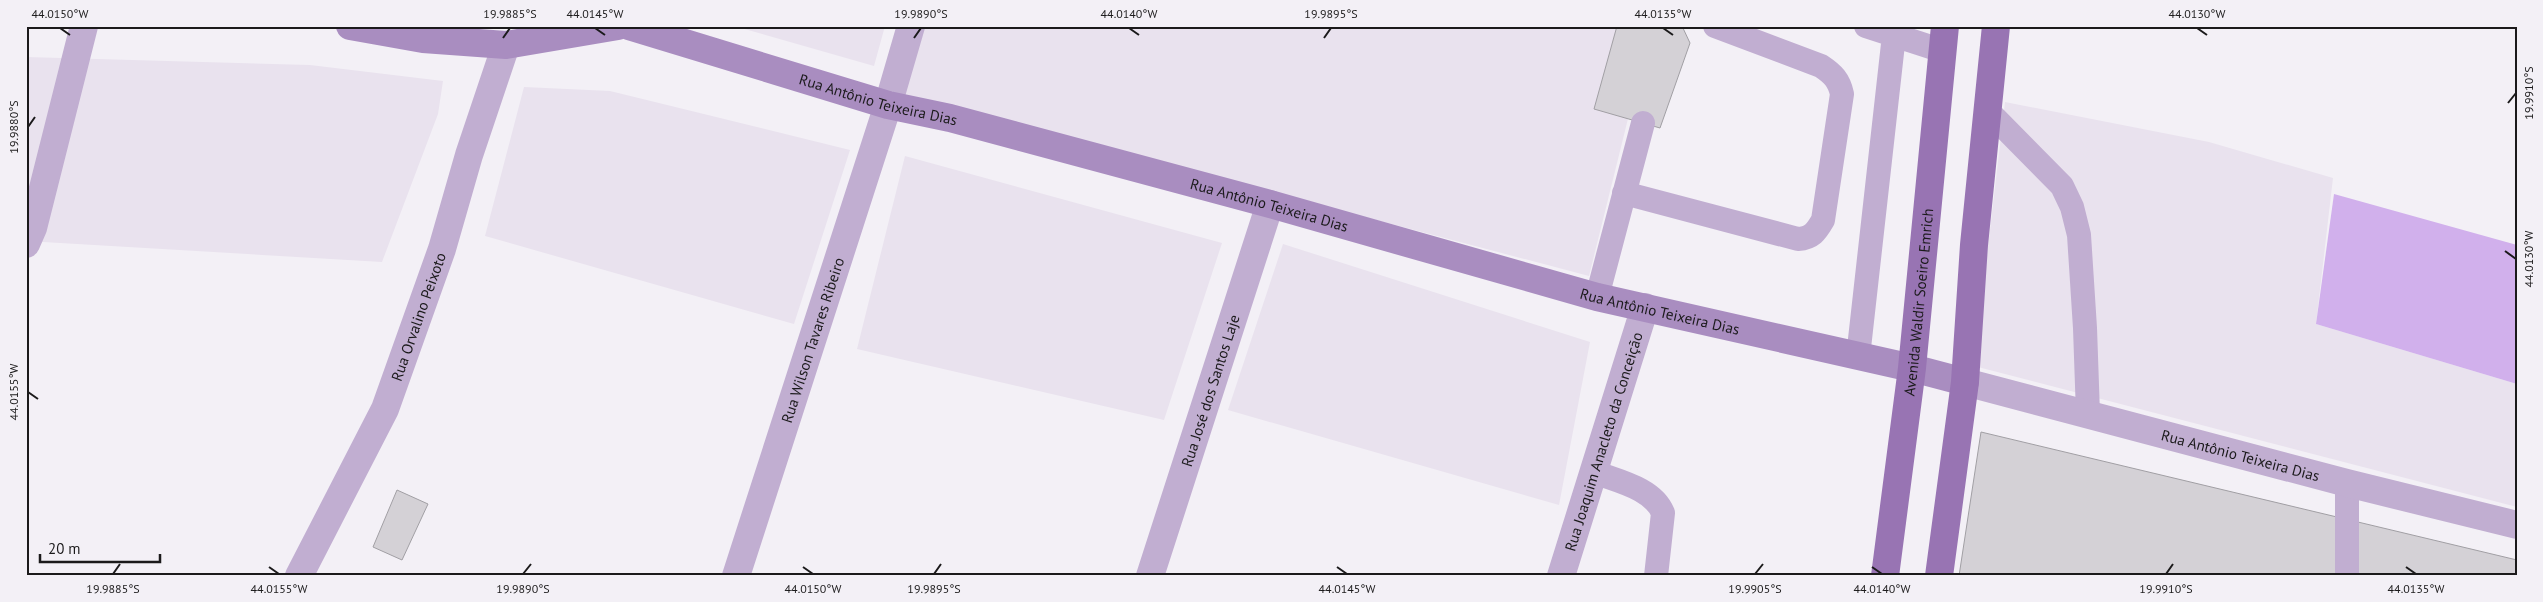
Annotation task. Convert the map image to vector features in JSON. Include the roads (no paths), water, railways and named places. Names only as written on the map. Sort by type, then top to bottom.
[{"type":"main road","points":[[350,26],[419,33],[512,36],[618,26]]},
{"type":"main road","name":"Rua Antônio Teixeira Dias","points":[[629,26],[888,105],[950,118],[1270,204],[1597,297],[1912,368],[1965,382]]},
{"type":"main road","points":[[1939,576],[1965,382],[1974,246],[1996,26]]},
{"type":"main road","name":"Avenida Waldir Soeiro Emrich","points":[[1885,576],[1912,368],[1944,39]]},
{"type":"street","points":[[26,244],[33,228],[84,26]]},
{"type":"street","name":"Rua Wilson Tavares Ribeiro","points":[[736,576],[888,105],[911,26]]},
{"type":"street","name":"Rua Orvalino Peixoto","points":[[299,576],[385,409],[442,249],[469,155],[512,36]]},
{"type":"street","name":"Rua José dos Santos Laje","points":[[1150,576],[1270,204]]},
{"type":"street","name":"Rua Joaquim Anacleto da Conceição","points":[[1561,576],[1646,307]]},
{"type":"street","name":"Rua Antônio Teixeira Dias","points":[[1965,382],[2347,483],[2517,525]]},
{"type":"lane","points":[[1624,193],[1798,239],[1808,238],[1816,232],[1823,220],[1842,94],[1840,83],[1821,66],[1715,26]]},
{"type":"lane","points":[[1866,26],[1944,39]]},
{"type":"lane","points":[[1858,357],[1894,30]]},
{"type":"lane","points":[[1988,111],[2062,186],[2072,206],[2079,244],[2085,328],[2088,414]]},
{"type":"lane","points":[[1597,297],[1643,123]]},
{"type":"lane","points":[[1594,472],[1631,486],[1659,504],[1663,513],[1656,576]]},
{"type":"lane","points":[[2347,483],[2348,576]]}]
